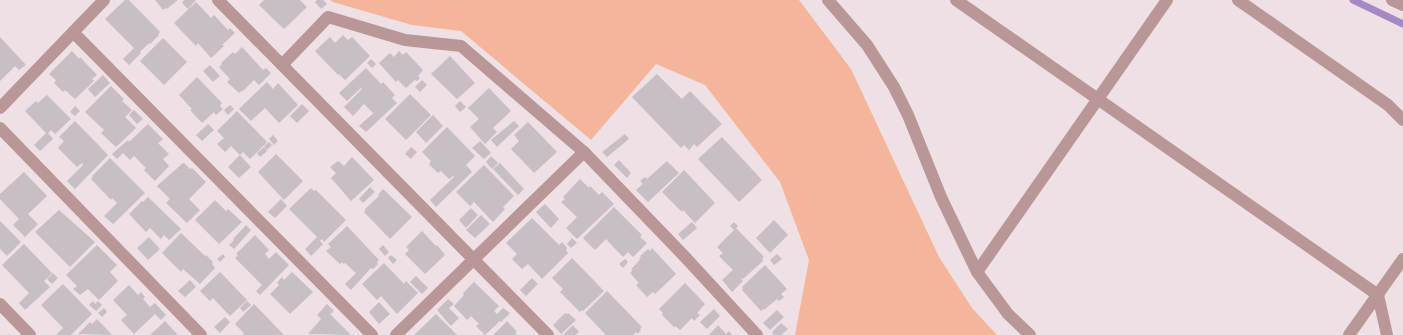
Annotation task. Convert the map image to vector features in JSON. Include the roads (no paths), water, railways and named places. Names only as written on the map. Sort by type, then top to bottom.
[{"type":"street","points":[[0,108],[104,0]]},
{"type":"street","points":[[218,0],[474,258],[548,335]]},
{"type":"street","points":[[828,0],[867,45],[894,87],[908,115],[941,197],[976,272],[1008,314],[1030,335]]},
{"type":"street","points":[[956,0],[1378,295],[1387,335]]},
{"type":"street","points":[[976,272],[1167,0]]},
{"type":"street","points":[[1238,0],[1388,105],[1403,120]]},
{"type":"street","points":[[1392,0],[1403,5]]},
{"type":"street","points":[[282,65],[328,17],[405,40],[461,46],[584,152],[686,258],[757,335]]},
{"type":"street","points":[[74,32],[372,335]]},
{"type":"street","points":[[0,128],[201,335]]},
{"type":"street","points":[[396,335],[584,152]]},
{"type":"street","points":[[1349,335],[1403,259]]},
{"type":"street","points":[[0,304],[30,335]]},
{"type":"waterway","points":[[1353,0],[1403,24]]}]
